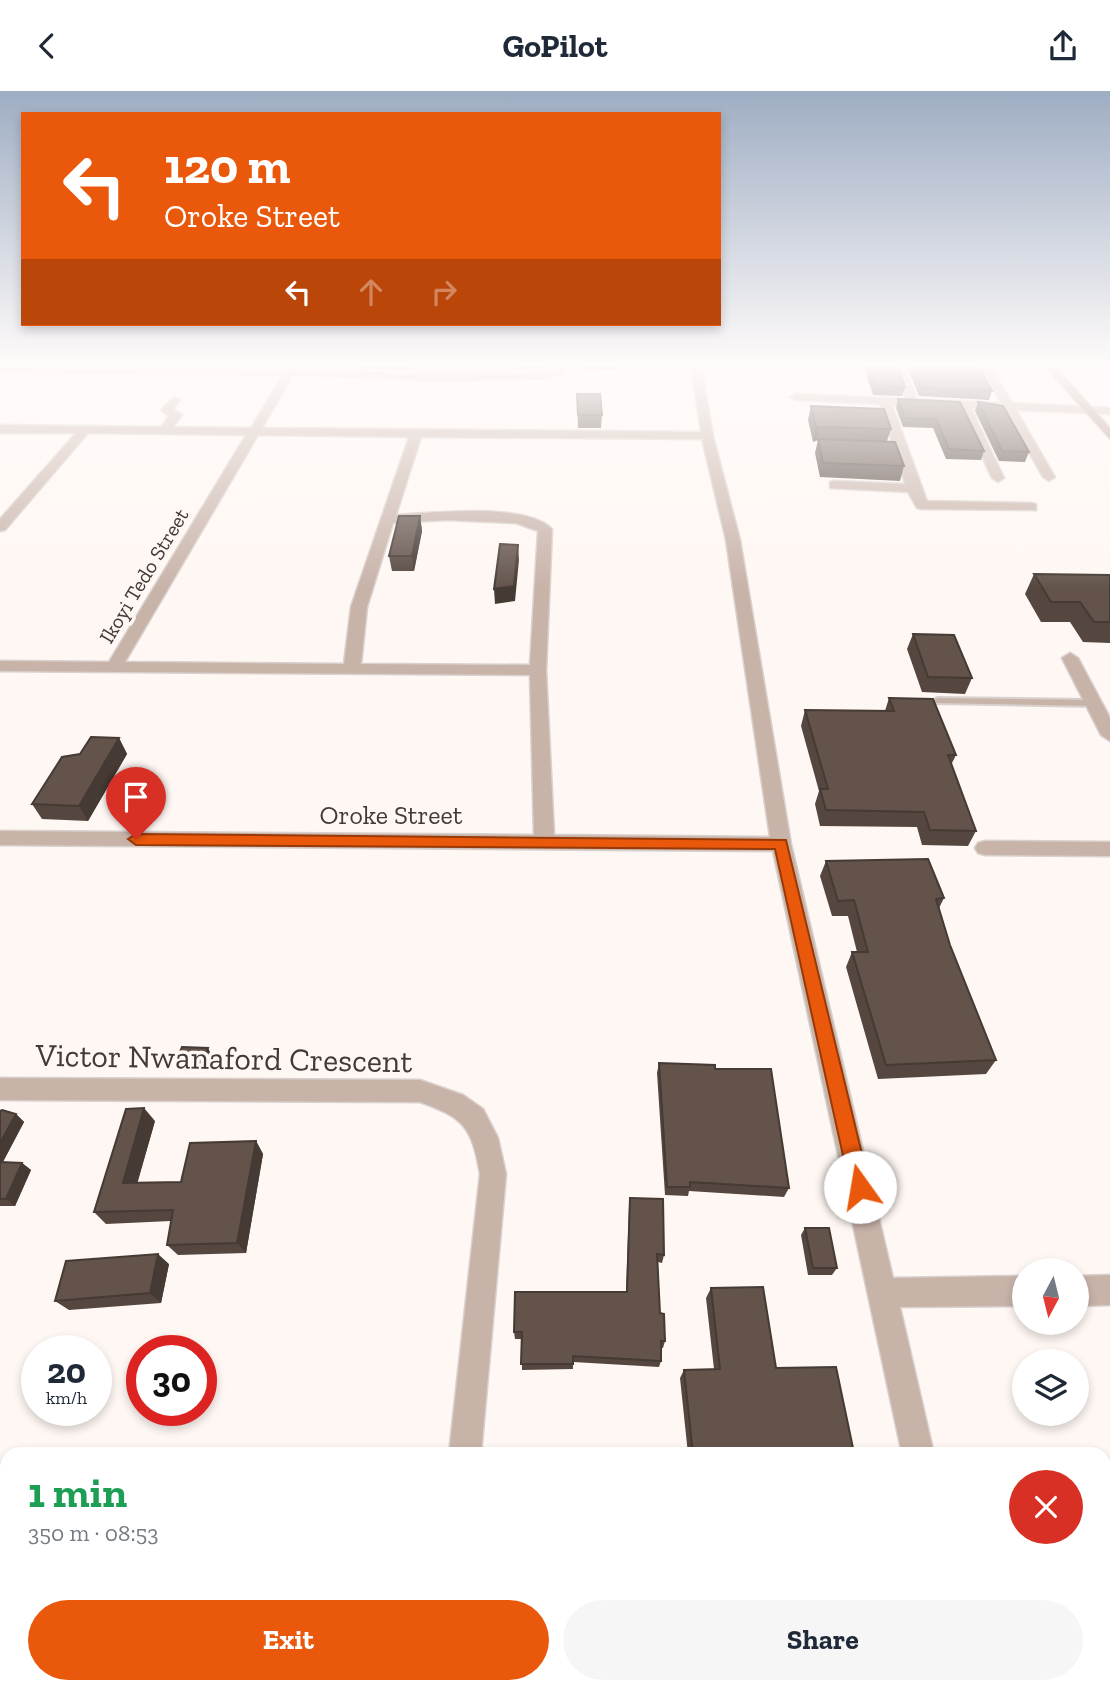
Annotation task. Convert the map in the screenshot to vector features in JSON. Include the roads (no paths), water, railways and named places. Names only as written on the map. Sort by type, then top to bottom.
[{"type":"street","points":[[0,527],[5,515],[76,440]]},
{"type":"street","name":"Ikoyi Tedo Street","points":[[114,667],[251,440]]},
{"type":"street","points":[[352,669],[359,607],[414,440]]},
{"type":"street","points":[[708,440],[742,593],[781,844],[917,1447]]},
{"type":"street","points":[[891,440],[922,505],[1031,507]]},
{"type":"street","points":[[979,440],[998,478]]},
{"type":"street","points":[[1027,440],[1049,477]]},
{"type":"street","points":[[835,485],[913,488]]},
{"type":"street","points":[[388,519],[513,517],[536,521],[545,529],[538,670],[544,842]]},
{"type":"street","points":[[1070,658],[1110,735]]},
{"type":"street","points":[[0,666],[538,670]]},
{"type":"street","name":"Oroke Street","points":[[0,838],[781,844]]},
{"type":"street","points":[[985,848],[1110,849]]},
{"type":"street","name":"Victor Nwanaford Crescent","points":[[0,1089],[420,1091],[466,1106],[486,1133],[493,1174],[466,1447]]},
{"type":"street","points":[[1089,1291],[1110,1290]]},
{"type":"street","points":[[884,1293],[1012,1291]]},
{"type":"lane","points":[[938,701],[1092,703]]}]
